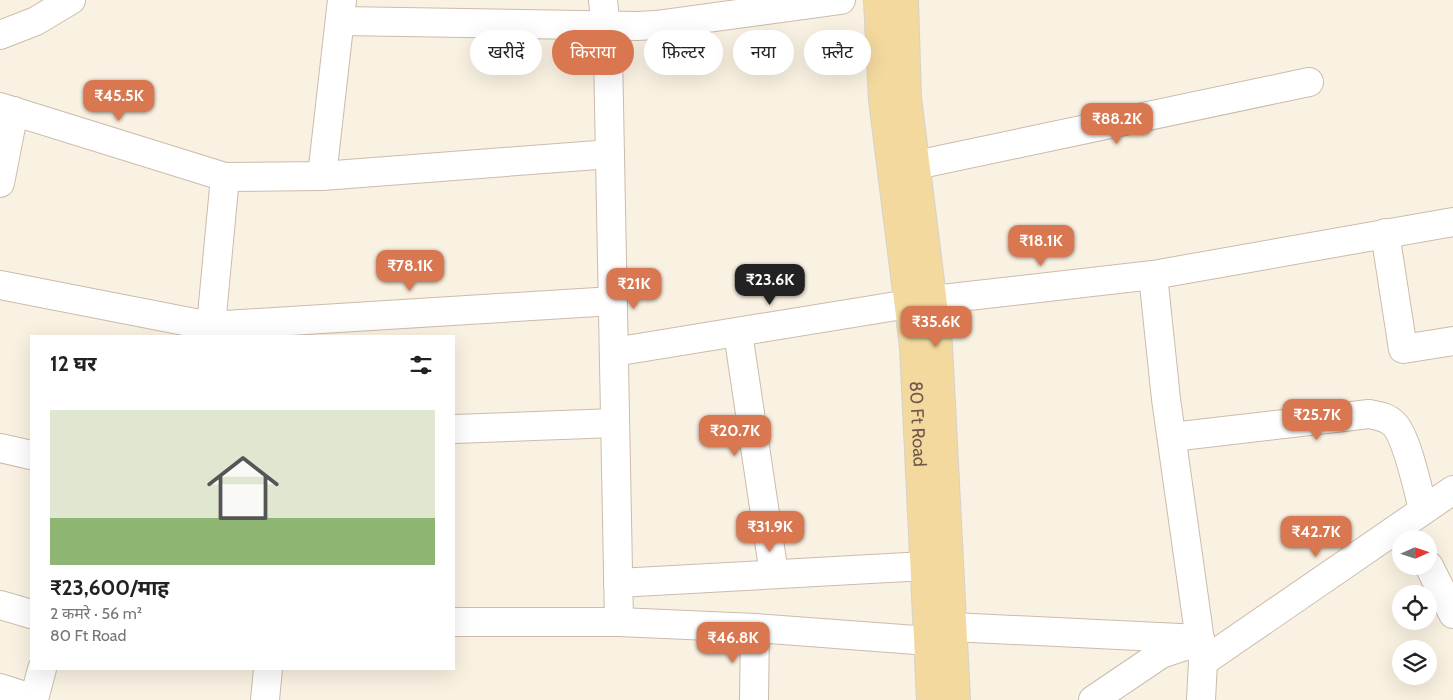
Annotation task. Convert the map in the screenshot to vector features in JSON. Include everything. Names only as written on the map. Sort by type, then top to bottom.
[{"type":"main road","name":"80 Ft Road","points":[[878,0],[883,100],[921,303],[938,345],[956,700]]},
{"type":"main road","name":"80 Ft Road","points":[[904,0],[907,98],[916,166],[921,303],[914,347],[932,700]]},
{"type":"street","points":[[0,35],[36,21],[71,0]]},
{"type":"street","points":[[322,176],[342,11],[604,12],[656,25],[841,0]]},
{"type":"street","points":[[604,12],[608,53],[619,622]]},
{"type":"street","points":[[916,166],[1309,82]]},
{"type":"street","points":[[0,183],[7,109],[226,177],[322,176],[610,154]]},
{"type":"street","points":[[210,331],[226,177]]},
{"type":"street","points":[[614,352],[921,303],[1153,275],[1453,222]]},
{"type":"street","points":[[1385,233],[1403,349],[1453,340]]},
{"type":"street","points":[[1153,275],[1172,437],[1201,647],[1201,700]]},
{"type":"street","points":[[0,285],[210,331],[613,301]]},
{"type":"street","points":[[738,333],[774,574]]},
{"type":"street","points":[[1172,437],[1369,414],[1384,417],[1396,426],[1404,442],[1415,523]]},
{"type":"street","points":[[455,429],[615,423]]},
{"type":"street","points":[[0,448],[30,455]]},
{"type":"street","points":[[1094,700],[1161,654],[1201,647],[1415,523],[1453,490]]},
{"type":"street","points":[[618,583],[925,566]]},
{"type":"street","points":[[1434,575],[1453,614]]},
{"type":"street","points":[[0,605],[30,614]]},
{"type":"street","points":[[455,622],[619,622],[755,628],[928,641]]},
{"type":"street","points":[[952,627],[1201,647]]},
{"type":"street","points":[[754,700],[755,628]]},
{"type":"street","points":[[0,688],[34,699],[42,670]]},
{"type":"street","points":[[265,700],[268,670]]}]
